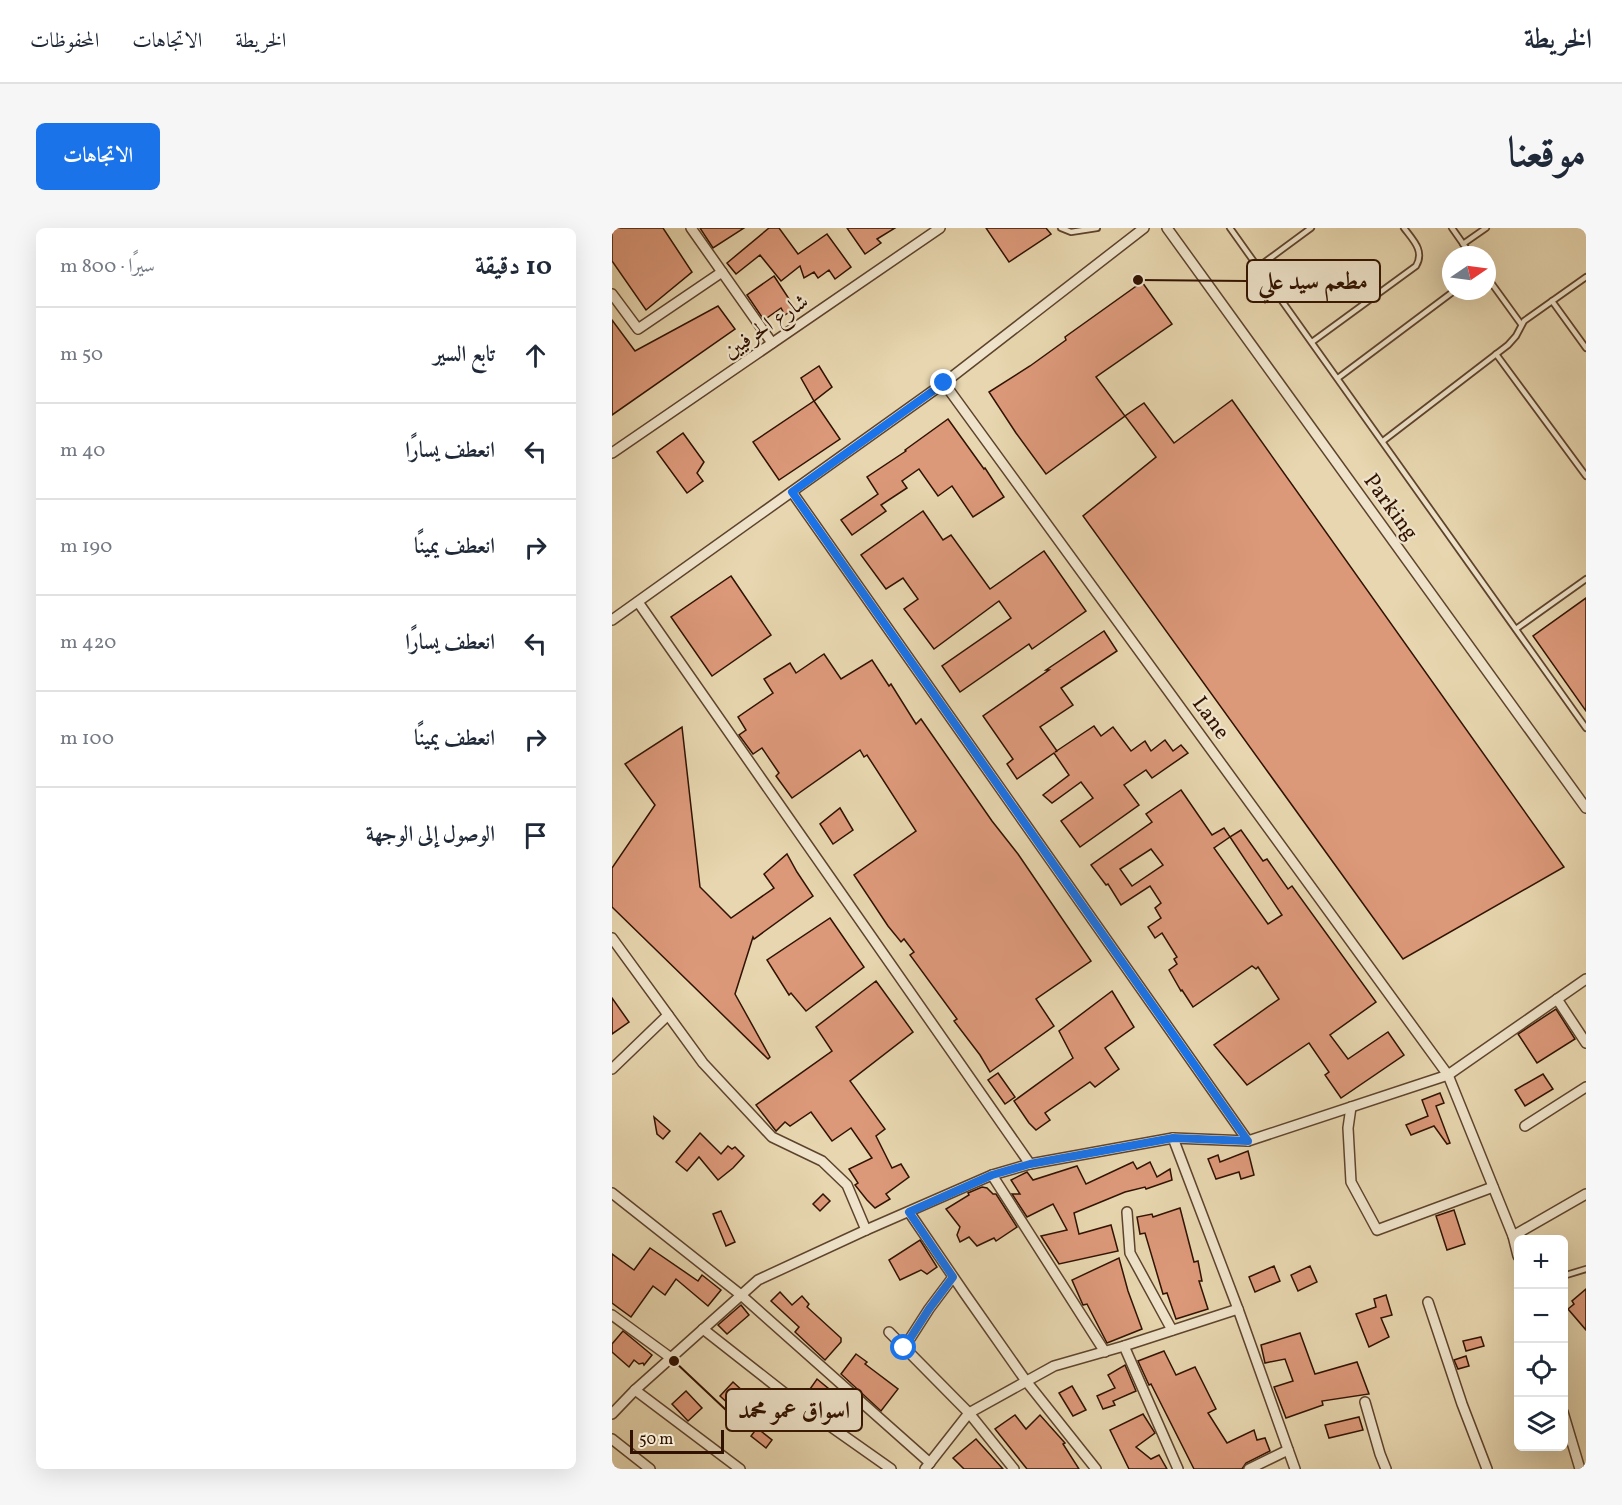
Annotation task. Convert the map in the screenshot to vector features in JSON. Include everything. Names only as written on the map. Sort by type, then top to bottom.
[{"type":"street","points":[[691,228],[772,343]]},
{"type":"street","name":"شارع الحرفيين","points":[[612,453],[940,228]]},
{"type":"street","points":[[612,620],[944,383],[1144,228]]},
{"type":"street","name":"Parking","points":[[1167,228],[1586,808]]},
{"type":"street","points":[[612,294],[638,329],[722,272]]},
{"type":"street","name":"Lane","points":[[944,383],[1448,1075],[1514,1240]]},
{"type":"street","points":[[792,492],[1248,1141]]},
{"type":"street","points":[[638,602],[1030,1164]]},
{"type":"street","points":[[612,938],[703,1063],[772,1137],[822,1161],[847,1185],[866,1230]]},
{"type":"street","points":[[612,1414],[635,1390],[758,1280],[866,1230],[992,1175],[1030,1164],[1173,1138],[1248,1141],[1448,1075],[1586,979]]},
{"type":"street","points":[[1557,999],[1586,1042]]},
{"type":"street","points":[[612,1069],[668,1015]]},
{"type":"street","points":[[1525,1126],[1586,1087]]},
{"type":"street","points":[[1351,1107],[1348,1128],[1351,1182],[1377,1230],[1493,1187]]},
{"type":"street","points":[[1173,1138],[1238,1309],[1294,1469]]},
{"type":"street","points":[[992,1175],[1105,1352]]},
{"type":"street","points":[[612,1193],[741,1295],[927,1466],[969,1413],[1054,1366],[1238,1309]]},
{"type":"street","points":[[1513,1236],[1586,1194]]},
{"type":"street","points":[[909,1212],[1026,1381],[1096,1469]]},
{"type":"street","points":[[1128,1212],[1130,1253],[1172,1330]]},
{"type":"street","points":[[904,1348],[953,1277]]},
{"type":"street","points":[[1428,1302],[1462,1404],[1487,1469]]},
{"type":"street","points":[[612,1315],[671,1358]]},
{"type":"street","points":[[704,1329],[796,1402],[891,1469]]},
{"type":"street","points":[[889,1332],[969,1413],[1014,1469]]},
{"type":"street","points":[[1124,1346],[1178,1469]]},
{"type":"street","points":[[635,1390],[740,1469]]},
{"type":"street","points":[[1365,1402],[1386,1469]]},
{"type":"street","points":[[1568,1429],[1580,1469]]},
{"type":"street","points":[[612,1439],[651,1469]]},
{"type":"street","points":[[1249,1469],[1288,1449]]},
{"type":"lane","points":[[1061,228],[1071,232],[1096,228]]},
{"type":"lane","points":[[1230,228],[1586,728]]},
{"type":"lane","points":[[1258,267],[1311,228]]},
{"type":"lane","points":[[1312,342],[1416,266],[1420,257],[1419,249],[1404,228]]},
{"type":"lane","points":[[1452,228],[1463,244],[1486,228]]},
{"type":"lane","points":[[1383,441],[1497,354],[1512,341],[1521,324],[1586,277]]},
{"type":"lane","points":[[1496,289],[1521,324]]},
{"type":"lane","points":[[1338,378],[1442,300]]},
{"type":"lane","points":[[1552,301],[1586,348]]},
{"type":"lane","points":[[1497,354],[1586,476]]},
{"type":"lane","points":[[1516,629],[1586,579]]},
{"type":"lane","points":[[1568,1274],[1586,1269]]},
{"type":"building","points":[[612,228],[663,228],[692,272],[646,310],[612,261]]},
{"type":"building","points":[[700,228],[744,228],[713,248]]},
{"type":"building","points":[[769,228],[779,228],[798,254],[827,234],[851,267],[835,279],[829,270],[818,278],[814,272],[804,278],[800,266],[781,281],[760,255],[736,274],[727,263]]},
{"type":"building","points":[[847,228],[895,228],[877,239],[881,243],[865,254]]},
{"type":"building","points":[[986,228],[1046,228],[1051,234],[1009,262]]},
{"type":"building","points":[[774,276],[795,308],[785,315],[781,308],[764,320],[747,295]]},
{"type":"building","points":[[1142,282],[1172,324],[1096,377],[1125,416],[1046,474],[989,392],[1030,366],[1066,340],[1065,337]]},
{"type":"building","points":[[718,306],[735,329],[612,415],[612,320],[635,351]]},
{"type":"building","points":[[819,366],[832,387],[814,401],[801,378]]},
{"type":"building","points":[[1232,400],[1564,867],[1403,959],[1083,516],[1156,457],[1125,416],[1144,403],[1174,443]]},
{"type":"building","points":[[814,401],[840,439],[779,480],[753,442]]},
{"type":"building","points":[[948,419],[1004,497],[973,517],[952,486],[938,496],[919,469],[902,481],[907,488],[881,505],[886,511],[852,535],[841,520],[878,494],[867,477]]},
{"type":"building","points":[[683,433],[704,462],[697,473],[703,481],[687,493],[657,452]]},
{"type":"building","points":[[923,511],[943,540],[951,535],[990,589],[1044,551],[1086,611],[1032,649],[1029,644],[960,692],[942,666],[1011,618],[999,601],[934,649],[904,609],[918,599],[903,578],[886,589],[861,555]]},
{"type":"building","points":[[731,576],[771,635],[712,676],[671,617]]},
{"type":"building","points":[[1586,598],[1586,711],[1533,636]]},
{"type":"building","points":[[1104,631],[1117,651],[1061,688],[1073,705],[1040,727],[1057,751],[1094,726],[1101,736],[1113,727],[1131,751],[1145,741],[1151,751],[1165,740],[1173,751],[1181,745],[1188,753],[1152,778],[1146,770],[1124,785],[1139,805],[1080,847],[1061,821],[1093,798],[1081,782],[1052,803],[1043,795],[1069,775],[1054,753],[1017,779],[1007,764],[1013,759],[983,716]]},
{"type":"building","points":[[824,654],[841,679],[872,660],[889,686],[891,684],[916,724],[921,719],[1091,961],[1036,999],[1054,1026],[990,1072],[954,1021],[957,1019],[910,955],[914,952],[904,939],[901,942],[888,926],[854,875],[916,831],[867,755],[864,757],[860,750],[792,798],[776,776],[779,773],[762,748],[753,754],[739,735],[746,730],[738,717],[773,693],[764,679],[790,663],[796,673]]},
{"type":"building","points":[[682,727],[700,887],[731,918],[774,888],[764,874],[787,854],[813,896],[754,939],[753,937],[735,994],[770,1057],[768,1059],[612,907],[612,868],[655,805],[625,764]]},
{"type":"building","points":[[1181,790],[1212,835],[1224,828],[1230,837],[1241,830],[1263,861],[1267,859],[1288,889],[1292,886],[1376,1002],[1330,1035],[1348,1059],[1388,1032],[1404,1055],[1341,1098],[1325,1075],[1329,1072],[1309,1043],[1247,1085],[1214,1045],[1279,999],[1258,967],[1256,969],[1252,966],[1193,1007],[1169,970],[1177,964],[1174,959],[1177,957],[1162,933],[1155,938],[1148,927],[1161,918],[1155,908],[1161,903],[1150,886],[1121,905],[1108,884],[1106,885],[1091,865],[1152,822],[1146,814]],"holes":[[[1230,837],[1282,915],[1268,924],[1214,848]],[[1151,849],[1163,865],[1132,886],[1120,869]]]},
{"type":"building","points":[[840,808],[853,830],[833,844],[820,824]]},
{"type":"building","points":[[830,918],[864,967],[806,1011],[791,993],[789,995],[767,960]]},
{"type":"building","points":[[876,981],[913,1032],[850,1081],[885,1129],[876,1136],[892,1168],[901,1164],[909,1177],[886,1194],[890,1199],[875,1208],[855,1185],[858,1183],[849,1169],[872,1158],[851,1128],[832,1141],[811,1112],[790,1126],[785,1122],[776,1131],[756,1105],[832,1051],[816,1027]]},
{"type":"building","points":[[1112,991],[1134,1027],[1105,1048],[1119,1069],[1095,1087],[1090,1082],[1045,1113],[1050,1120],[1036,1130],[1014,1101],[1073,1058],[1059,1031]]},
{"type":"building","points":[[612,998],[629,1022],[612,1034]]},
{"type":"building","points":[[1556,1009],[1575,1039],[1537,1063],[1518,1034]]},
{"type":"building","points":[[998,1073],[1015,1097],[1005,1104],[988,1080]]},
{"type":"building","points":[[1543,1074],[1553,1089],[1525,1106],[1515,1090]]},
{"type":"building","points":[[1440,1093],[1444,1103],[1436,1106],[1450,1143],[1447,1144],[1434,1126],[1411,1135],[1406,1125],[1428,1116],[1422,1100]]},
{"type":"building","points":[[654,1117],[670,1131],[663,1139],[657,1134]]},
{"type":"building","points":[[700,1133],[721,1154],[728,1146],[732,1149],[735,1147],[744,1156],[718,1180],[699,1157],[687,1171],[676,1162]]},
{"type":"building","points":[[1248,1151],[1254,1175],[1241,1179],[1239,1172],[1216,1179],[1208,1159],[1218,1155],[1220,1162]]},
{"type":"building","points":[[1133,1162],[1137,1169],[1150,1162],[1157,1177],[1170,1169],[1172,1180],[1146,1189],[1145,1187],[1125,1192],[1074,1213],[1079,1234],[1111,1225],[1118,1251],[1059,1264],[1041,1236],[1067,1230],[1053,1204],[1027,1217],[1012,1194],[1020,1194],[1011,1180],[1027,1172],[1033,1180],[1077,1166],[1086,1184]]},
{"type":"building","points":[[982,1187],[996,1194],[1017,1227],[996,1241],[994,1238],[977,1246],[969,1237],[960,1242],[957,1235],[960,1227],[946,1209],[969,1195],[968,1193]]},
{"type":"building","points":[[823,1194],[830,1201],[820,1211],[813,1204]]},
{"type":"building","points":[[1180,1208],[1194,1262],[1198,1261],[1202,1281],[1199,1281],[1208,1309],[1176,1319],[1167,1293],[1163,1294],[1145,1233],[1140,1234],[1137,1217],[1152,1214],[1153,1217]]},
{"type":"building","points":[[1454,1210],[1465,1244],[1447,1250],[1436,1216]]},
{"type":"building","points":[[721,1211],[735,1242],[726,1246],[713,1214]]},
{"type":"building","points":[[920,1240],[937,1267],[927,1274],[921,1270],[900,1280],[889,1260]]},
{"type":"building","points":[[650,1248],[698,1281],[702,1275],[721,1290],[708,1306],[676,1279],[665,1295],[653,1286],[631,1317],[612,1303],[612,1254],[634,1270]]},
{"type":"building","points":[[1119,1258],[1142,1329],[1107,1343],[1087,1304],[1083,1305],[1072,1280]]},
{"type":"building","points":[[1274,1266],[1280,1281],[1255,1292],[1249,1277]]},
{"type":"building","points":[[1310,1266],[1317,1282],[1298,1291],[1291,1275]]},
{"type":"building","points":[[1586,1289],[1586,1330],[1568,1309],[1574,1304],[1572,1301]]},
{"type":"building","points":[[780,1292],[792,1305],[802,1296],[809,1304],[807,1307],[841,1338],[841,1342],[825,1360],[795,1332],[799,1327],[771,1301]]},
{"type":"building","points":[[1386,1295],[1392,1315],[1381,1318],[1389,1337],[1369,1347],[1356,1314],[1376,1307],[1374,1299]]},
{"type":"building","points":[[741,1305],[749,1315],[727,1334],[718,1325]]},
{"type":"building","points":[[623,1331],[652,1355],[644,1365],[634,1360],[629,1367],[612,1352],[612,1344]]},
{"type":"building","points":[[1300,1333],[1315,1374],[1357,1362],[1369,1394],[1322,1401],[1323,1405],[1286,1418],[1274,1387],[1293,1381],[1285,1359],[1265,1363],[1261,1345]]},
{"type":"building","points":[[1481,1337],[1484,1346],[1466,1351],[1463,1341]]},
{"type":"building","points":[[1164,1351],[1176,1375],[1195,1367],[1216,1409],[1208,1413],[1227,1443],[1254,1430],[1257,1440],[1265,1438],[1270,1451],[1246,1463],[1242,1469],[1194,1469],[1138,1361]]},
{"type":"building","points":[[856,1354],[867,1362],[865,1364],[898,1389],[881,1411],[841,1374]]},
{"type":"building","points":[[1466,1356],[1469,1366],[1458,1369],[1454,1360]]},
{"type":"building","points":[[1125,1365],[1136,1391],[1113,1401],[1115,1405],[1103,1409],[1097,1396],[1115,1388],[1108,1375]]},
{"type":"building","points":[[817,1379],[829,1389],[823,1398],[810,1389]]},
{"type":"building","points":[[733,1382],[757,1404],[744,1418],[720,1396]]},
{"type":"building","points":[[1072,1386],[1086,1410],[1073,1416],[1059,1393]]},
{"type":"building","points":[[686,1391],[702,1408],[688,1421],[672,1404]]},
{"type":"building","points":[[1143,1414],[1155,1433],[1136,1447],[1151,1459],[1159,1455],[1167,1469],[1129,1469],[1110,1430]]},
{"type":"building","points":[[1015,1415],[1026,1429],[1040,1415],[1065,1443],[1063,1444],[1079,1469],[1027,1469],[995,1429]]},
{"type":"building","points":[[1359,1417],[1363,1430],[1329,1438],[1325,1425]]},
{"type":"building","points":[[757,1428],[772,1440],[766,1448],[751,1436]]},
{"type":"building","points":[[976,1439],[1003,1469],[964,1469],[953,1458]]},
{"type":"place","name":"مطعم سيد علي","points":[[1138,280]]},
{"type":"place","name":"اسواق عمو محمد","points":[[674,1361]]},
{"type":"route","points":[[904,1348],[953,1277],[909,1212],[992,1175],[1030,1164],[1173,1138],[1248,1141],[792,492],[944,383]]}]
